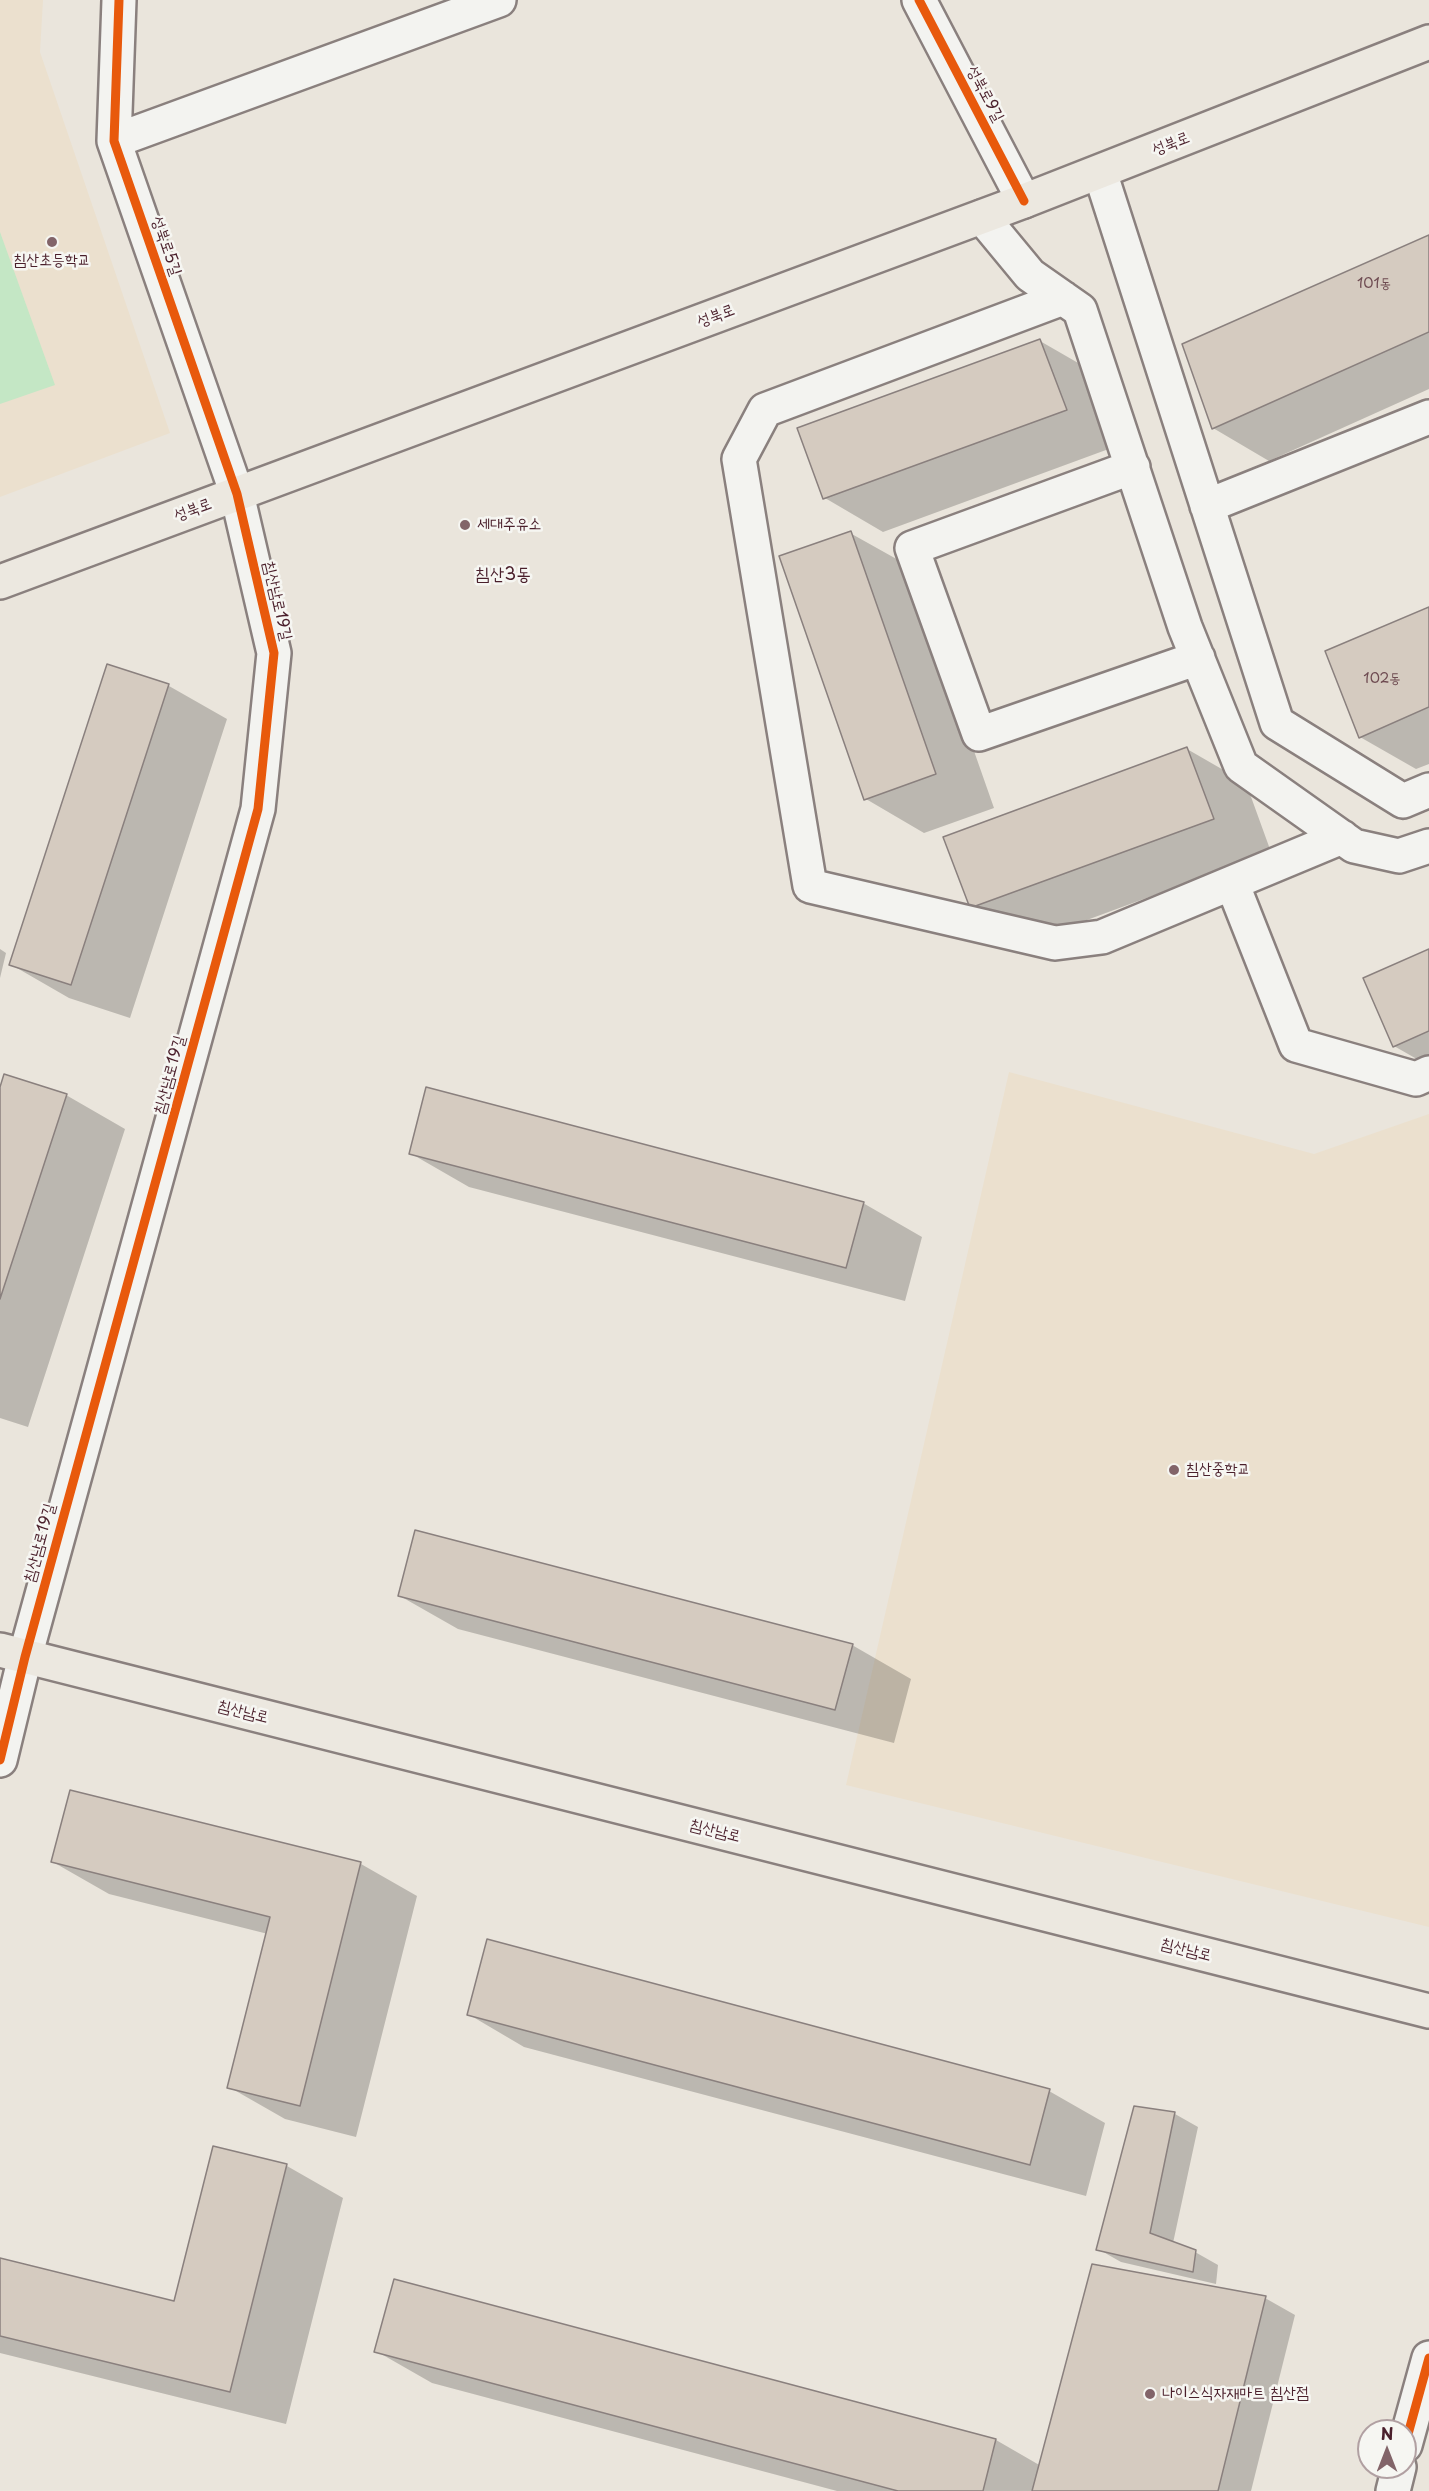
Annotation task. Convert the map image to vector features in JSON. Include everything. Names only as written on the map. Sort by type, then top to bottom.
[{"type":"main road","name":"성북로","points":[[0,582],[982,217],[1429,42]]},
{"type":"main road","name":"침산남로","points":[[12,1654],[1429,2012]]},
{"type":"street","name":"성북로5길","points":[[119,0],[114,141],[237,494]]},
{"type":"street","points":[[114,141],[499,0]]},
{"type":"street","name":"성북로9길","points":[[919,0],[1024,201]]},
{"type":"street","points":[[1100,172],[1277,723],[1403,801],[1429,790]]},
{"type":"street","points":[[982,217],[1029,275],[1080,310],[1185,627],[1241,766],[1354,846],[1399,856],[1429,846]]},
{"type":"street","points":[[1063,298],[765,410],[739,459],[810,886],[1055,943],[1102,937],[1342,837]]},
{"type":"street","points":[[1207,506],[1429,417]]},
{"type":"street","points":[[1133,467],[912,548],[979,734],[1198,658]]},
{"type":"street","name":"침산남로19길","points":[[0,1760],[12,1654],[258,810],[274,653],[237,494]]},
{"type":"street","points":[[1232,883],[1296,1045],[1416,1079],[1429,1074]]},
{"type":"street","points":[[1412,2419],[1429,2358]]},
{"type":"shaded area","name":"침산초등학교","points":[[0,0],[43,0],[40,52],[170,433],[0,497]]},
{"type":"shaded area","name":"침산중학교","points":[[1009,1072],[1314,1154],[1429,1114],[1429,1927],[846,1785]]},
{"type":"green space","points":[[0,232],[55,385],[0,404]]},
{"type":"building","points":[[1429,235],[1429,332],[1212,429],[1182,344]]},
{"type":"building","points":[[1040,339],[1067,410],[823,499],[797,428]]},
{"type":"building","points":[[851,531],[936,774],[864,800],[779,556]]},
{"type":"building","points":[[1429,607],[1429,707],[1359,738],[1325,651]]},
{"type":"building","points":[[107,664],[169,684],[71,985],[9,965]]},
{"type":"building","points":[[1187,747],[1214,819],[970,908],[943,837]]},
{"type":"building","points":[[1429,949],[1429,1031],[1393,1047],[1363,978]]},
{"type":"building","points":[[4,1074],[67,1094],[0,1299],[0,1087]]},
{"type":"building","points":[[426,1087],[864,1202],[846,1268],[409,1154]]},
{"type":"building","points":[[415,1530],[853,1644],[835,1710],[398,1596]]},
{"type":"building","points":[[70,1790],[361,1862],[300,2106],[227,2088],[270,1917],[51,1862]]},
{"type":"building","points":[[487,1939],[1050,2089],[1030,2165],[467,2015]]},
{"type":"building","points":[[1134,2106],[1175,2112],[1150,2233],[1196,2250],[1193,2272],[1096,2250]]},
{"type":"building","points":[[213,2146],[287,2164],[230,2392],[0,2336],[0,2258],[174,2301]]},
{"type":"building","name":"나이스식자재마트 침산점","points":[[1092,2264],[1266,2296],[1218,2491],[1032,2491]]},
{"type":"building","points":[[394,2279],[996,2439],[983,2491],[898,2491],[374,2352]]},
{"type":"cycle path","points":[[0,1760],[25,1657],[258,809],[274,653],[237,494],[114,141],[119,0]]},
{"type":"cycle path","points":[[919,0],[1024,201]]},
{"type":"cycle path","points":[[1412,2419],[1429,2358]]},
{"type":"place","name":"침산초등학교","points":[[52,242]]},
{"type":"place","name":"세대주유소","points":[[465,525]]},
{"type":"place","name":"침산중학교","points":[[1174,1470]]},
{"type":"place","name":"나이스식자재마트 침산점","points":[[1150,2394]]},
{"type":"district","name":"침산3동","points":[[503,575]]}]
